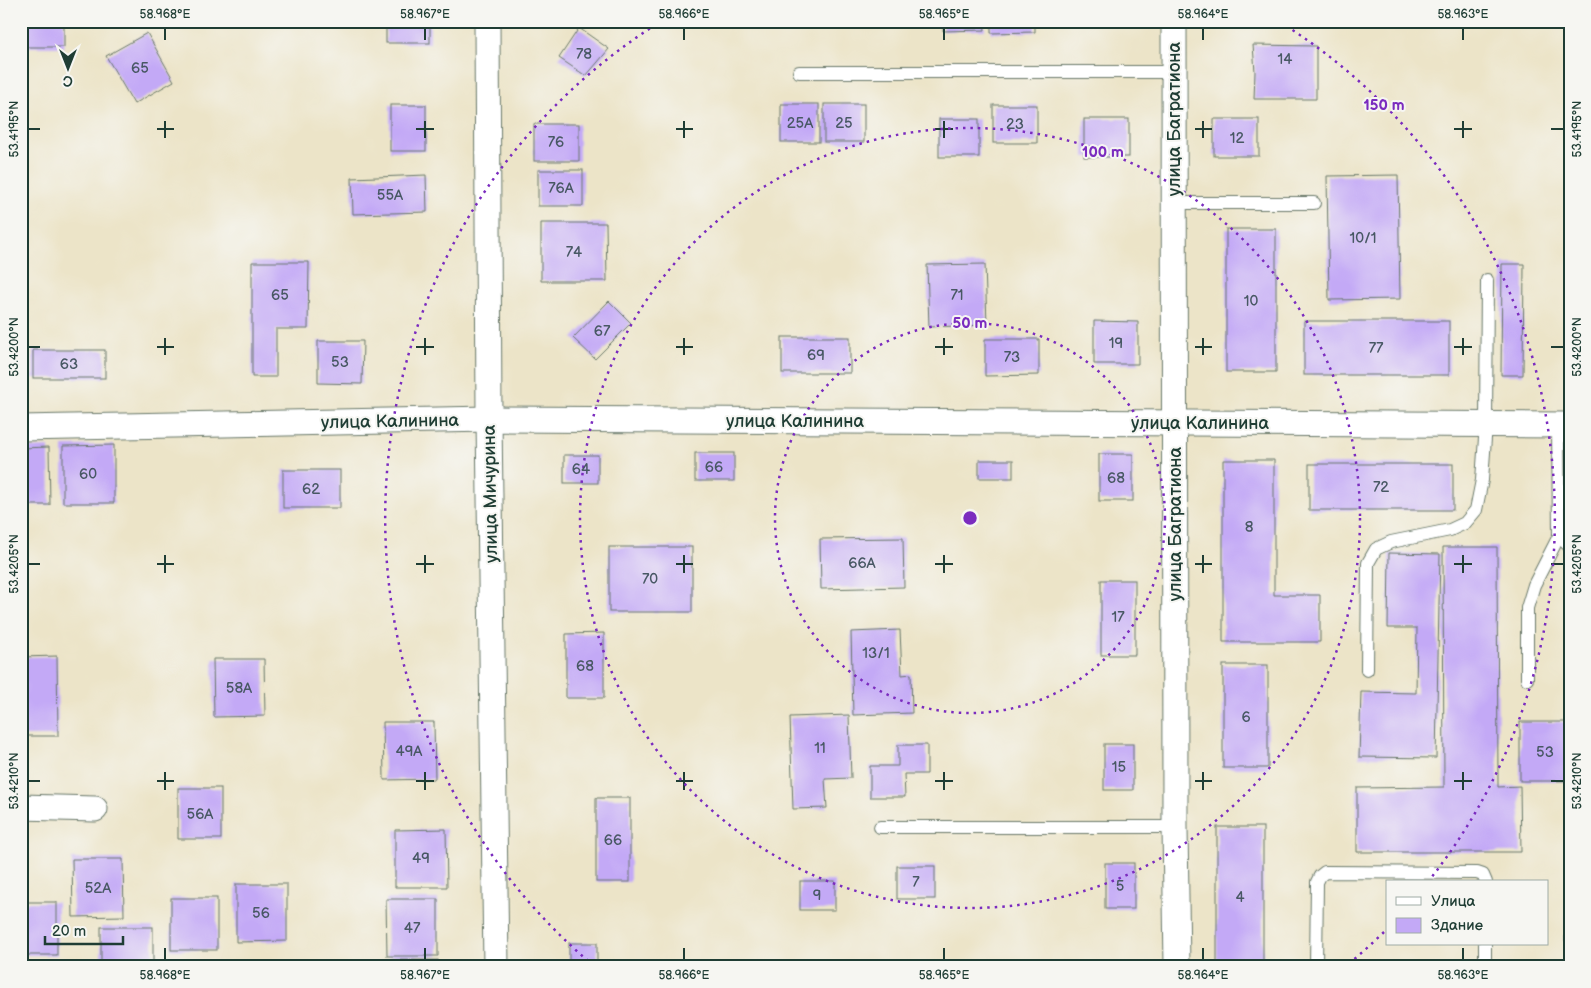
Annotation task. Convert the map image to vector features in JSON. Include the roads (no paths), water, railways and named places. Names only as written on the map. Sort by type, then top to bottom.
[{"type":"street","name":"улица Мичурина","points":[[487,21],[489,419],[496,967]]},
{"type":"street","name":"улица Багратиона","points":[[1174,21],[1176,423],[1175,828],[1177,967]]},
{"type":"street","name":"улица Калинина","points":[[21,428],[489,419],[1564,425]]},
{"type":"street","points":[[21,807],[95,809]]},
{"type":"lane","points":[[799,72],[1173,72]]},
{"type":"lane","points":[[1174,203],[1314,203]]},
{"type":"lane","points":[[1367,670],[1368,563],[1376,550],[1391,542],[1450,530],[1465,523],[1476,510],[1482,480],[1486,424],[1487,280]]},
{"type":"lane","points":[[1527,679],[1527,608],[1534,585],[1559,536],[1564,425]]},
{"type":"lane","points":[[1559,536],[1570,547]]},
{"type":"lane","points":[[880,827],[1175,828]]},
{"type":"lane","points":[[1316,967],[1317,882],[1325,872],[1477,873],[1483,875],[1485,880]]},
{"type":"lane","points":[[1485,946],[1485,967]]}]
